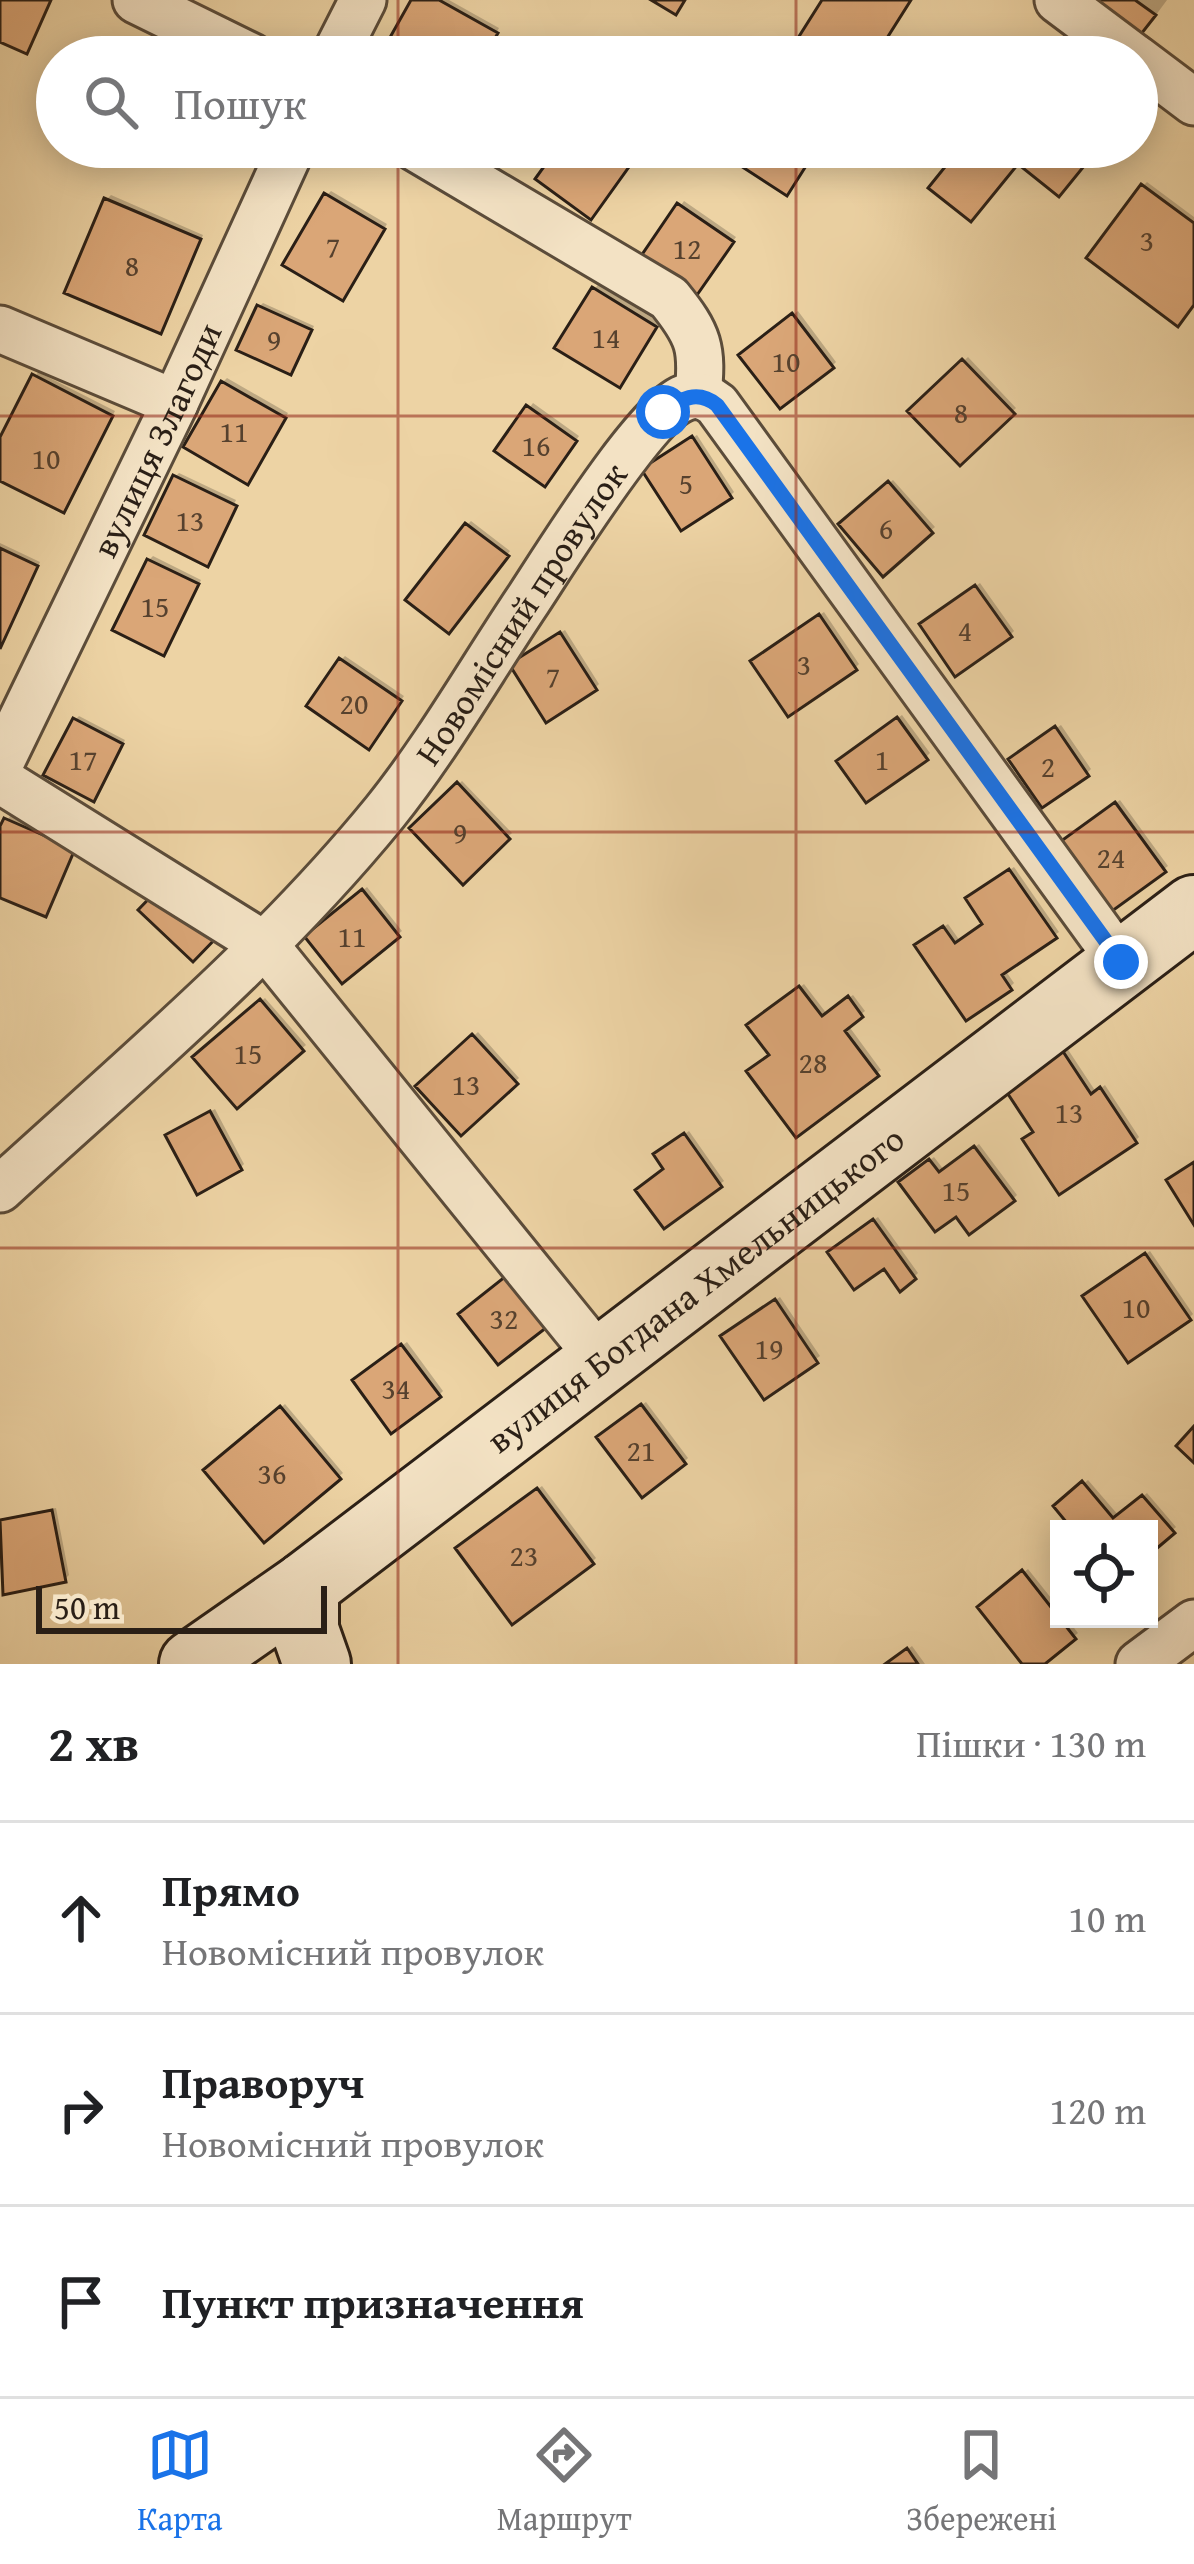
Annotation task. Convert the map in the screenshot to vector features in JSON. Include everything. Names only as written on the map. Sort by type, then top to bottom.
[{"type":"main road","name":"вулиця Богдана Хмельницького","points":[[238,1652],[304,1586],[1194,908]]},
{"type":"main road","points":[[304,1586],[305,1630],[317,1664]]},
{"type":"street","points":[[136,0],[209,36]]},
{"type":"street","points":[[344,36],[362,0]]},
{"type":"street","points":[[1058,0],[1106,36]]},
{"type":"street","points":[[1158,76],[1194,103]]},
{"type":"street","name":"вулиця Злагоди","points":[[6,738],[175,403],[282,168]]},
{"type":"street","points":[[449,168],[669,298],[698,342],[702,356],[698,395],[717,405],[1121,962]]},
{"type":"street","points":[[0,329],[175,403]]},
{"type":"street","name":"Новомісний провулок","points":[[0,1190],[265,945],[388,808],[613,475],[663,412],[681,399],[698,395]]},
{"type":"street","points":[[0,780],[265,945],[601,1360]]},
{"type":"street","points":[[1139,1664],[1194,1622]]},
{"type":"building","points":[[0,0],[51,0],[27,54],[0,42]]},
{"type":"building","points":[[411,0],[439,0],[498,33],[496,36],[391,36]]},
{"type":"building","points":[[651,0],[685,0],[676,15]]},
{"type":"building","points":[[822,0],[911,0],[888,36],[799,36]]},
{"type":"building","points":[[1089,0],[1135,0],[1156,15],[1135,36]]},
{"type":"building","points":[[543,168],[628,168],[591,220],[535,179]]},
{"type":"building","points":[[744,168],[805,168],[787,196]]},
{"type":"building","points":[[944,168],[1015,168],[971,222],[928,188]]},
{"type":"building","points":[[1023,168],[1083,168],[1059,197]]},
{"type":"building","points":[[1141,184],[1194,223],[1194,305],[1178,327],[1086,258]]},
{"type":"building","points":[[324,193],[385,229],[343,301],[282,265]]},
{"type":"building","points":[[104,198],[201,239],[161,334],[64,293]]},
{"type":"building","points":[[677,203],[734,242],[697,295],[641,256]]},
{"type":"building","points":[[592,287],[657,327],[620,388],[554,348]]},
{"type":"building","points":[[257,305],[312,330],[291,375],[236,350]]},
{"type":"building","points":[[792,313],[834,368],[780,409],[738,355]]},
{"type":"building","points":[[962,359],[1015,414],[960,466],[907,411]]},
{"type":"building","points":[[32,374],[113,416],[64,513],[0,481],[0,437]]},
{"type":"building","points":[[221,381],[286,418],[248,485],[183,447]]},
{"type":"building","points":[[526,405],[577,441],[545,487],[494,451]]},
{"type":"building","points":[[692,436],[732,498],[681,531],[641,469]]},
{"type":"building","points":[[173,475],[237,506],[208,567],[144,535]]},
{"type":"building","points":[[888,481],[933,533],[883,577],[838,524]]},
{"type":"building","points":[[465,523],[509,556],[449,634],[405,600]]},
{"type":"building","points":[[0,548],[38,566],[0,649]]},
{"type":"building","points":[[147,559],[199,584],[164,656],[112,630]]},
{"type":"building","points":[[975,585],[1012,637],[955,677],[919,624]]},
{"type":"building","points":[[819,614],[857,670],[788,717],[750,661]]},
{"type":"building","points":[[560,632],[597,690],[546,723],[509,664]]},
{"type":"building","points":[[339,658],[402,701],[369,750],[306,706]]},
{"type":"building","points":[[897,717],[928,760],[866,803],[836,761]]},
{"type":"building","points":[[73,718],[123,744],[94,802],[43,775]]},
{"type":"building","points":[[1055,726],[1089,776],[1042,808],[1008,759]]},
{"type":"building","points":[[457,782],[510,839],[463,885],[409,828]]},
{"type":"building","points":[[1115,802],[1166,872],[1108,914],[1057,844]]},
{"type":"building","points":[[4,818],[75,849],[46,917],[0,898]]},
{"type":"building","points":[[1009,869],[1057,938],[1002,975],[1012,990],[966,1021],[914,945],[943,926],[955,943],[982,924],[965,898]]},
{"type":"building","points":[[164,883],[219,935],[193,962],[138,910]]},
{"type":"building","points":[[362,889],[400,937],[342,984],[304,936]]},
{"type":"building","points":[[799,986],[822,1016],[848,996],[863,1017],[845,1031],[879,1076],[796,1138],[746,1071],[769,1055],[746,1025]]},
{"type":"building","points":[[260,999],[304,1051],[237,1109],[192,1057]]},
{"type":"building","points":[[472,1034],[518,1084],[461,1136],[415,1086]]},
{"type":"building","points":[[1062,1050],[1091,1094],[1100,1087],[1137,1143],[1059,1195],[1022,1139],[1033,1132],[1004,1088]]},
{"type":"building","points":[[210,1111],[242,1170],[197,1195],[165,1135]]},
{"type":"building","points":[[684,1133],[722,1187],[664,1229],[635,1190],[663,1169],[653,1154]]},
{"type":"building","points":[[974,1146],[1015,1201],[969,1235],[956,1217],[935,1232],[898,1182],[929,1159],[939,1172]]},
{"type":"building","points":[[1194,1162],[1194,1225],[1166,1180]]},
{"type":"building","points":[[873,1219],[916,1279],[900,1292],[884,1269],[854,1290],[827,1252]]},
{"type":"building","points":[[1145,1253],[1191,1320],[1128,1363],[1082,1296]]},
{"type":"building","points":[[511,1272],[551,1324],[498,1365],[458,1314]]},
{"type":"building","points":[[775,1299],[818,1363],[764,1400],[720,1336]]},
{"type":"building","points":[[401,1344],[441,1397],[391,1434],[352,1380]]},
{"type":"building","points":[[641,1404],[686,1464],[642,1498],[596,1437]]},
{"type":"building","points":[[280,1406],[341,1479],[264,1543],[203,1470]]},
{"type":"building","points":[[1194,1426],[1194,1463],[1176,1446]]},
{"type":"building","points":[[1082,1481],[1113,1518],[1142,1495],[1175,1533],[1158,1547],[1158,1520],[1065,1520],[1053,1506]]},
{"type":"building","points":[[537,1488],[594,1564],[512,1625],[455,1548]]},
{"type":"building","points":[[52,1510],[66,1582],[3,1595],[0,1520]]},
{"type":"building","points":[[1022,1570],[1050,1606],[1050,1628],[1067,1628],[1076,1639],[1045,1664],[1022,1664],[977,1607]]},
{"type":"building","points":[[907,1648],[918,1664],[885,1664]]},
{"type":"route","points":[[663,412],[681,399],[698,395],[717,405],[1121,962]]}]
